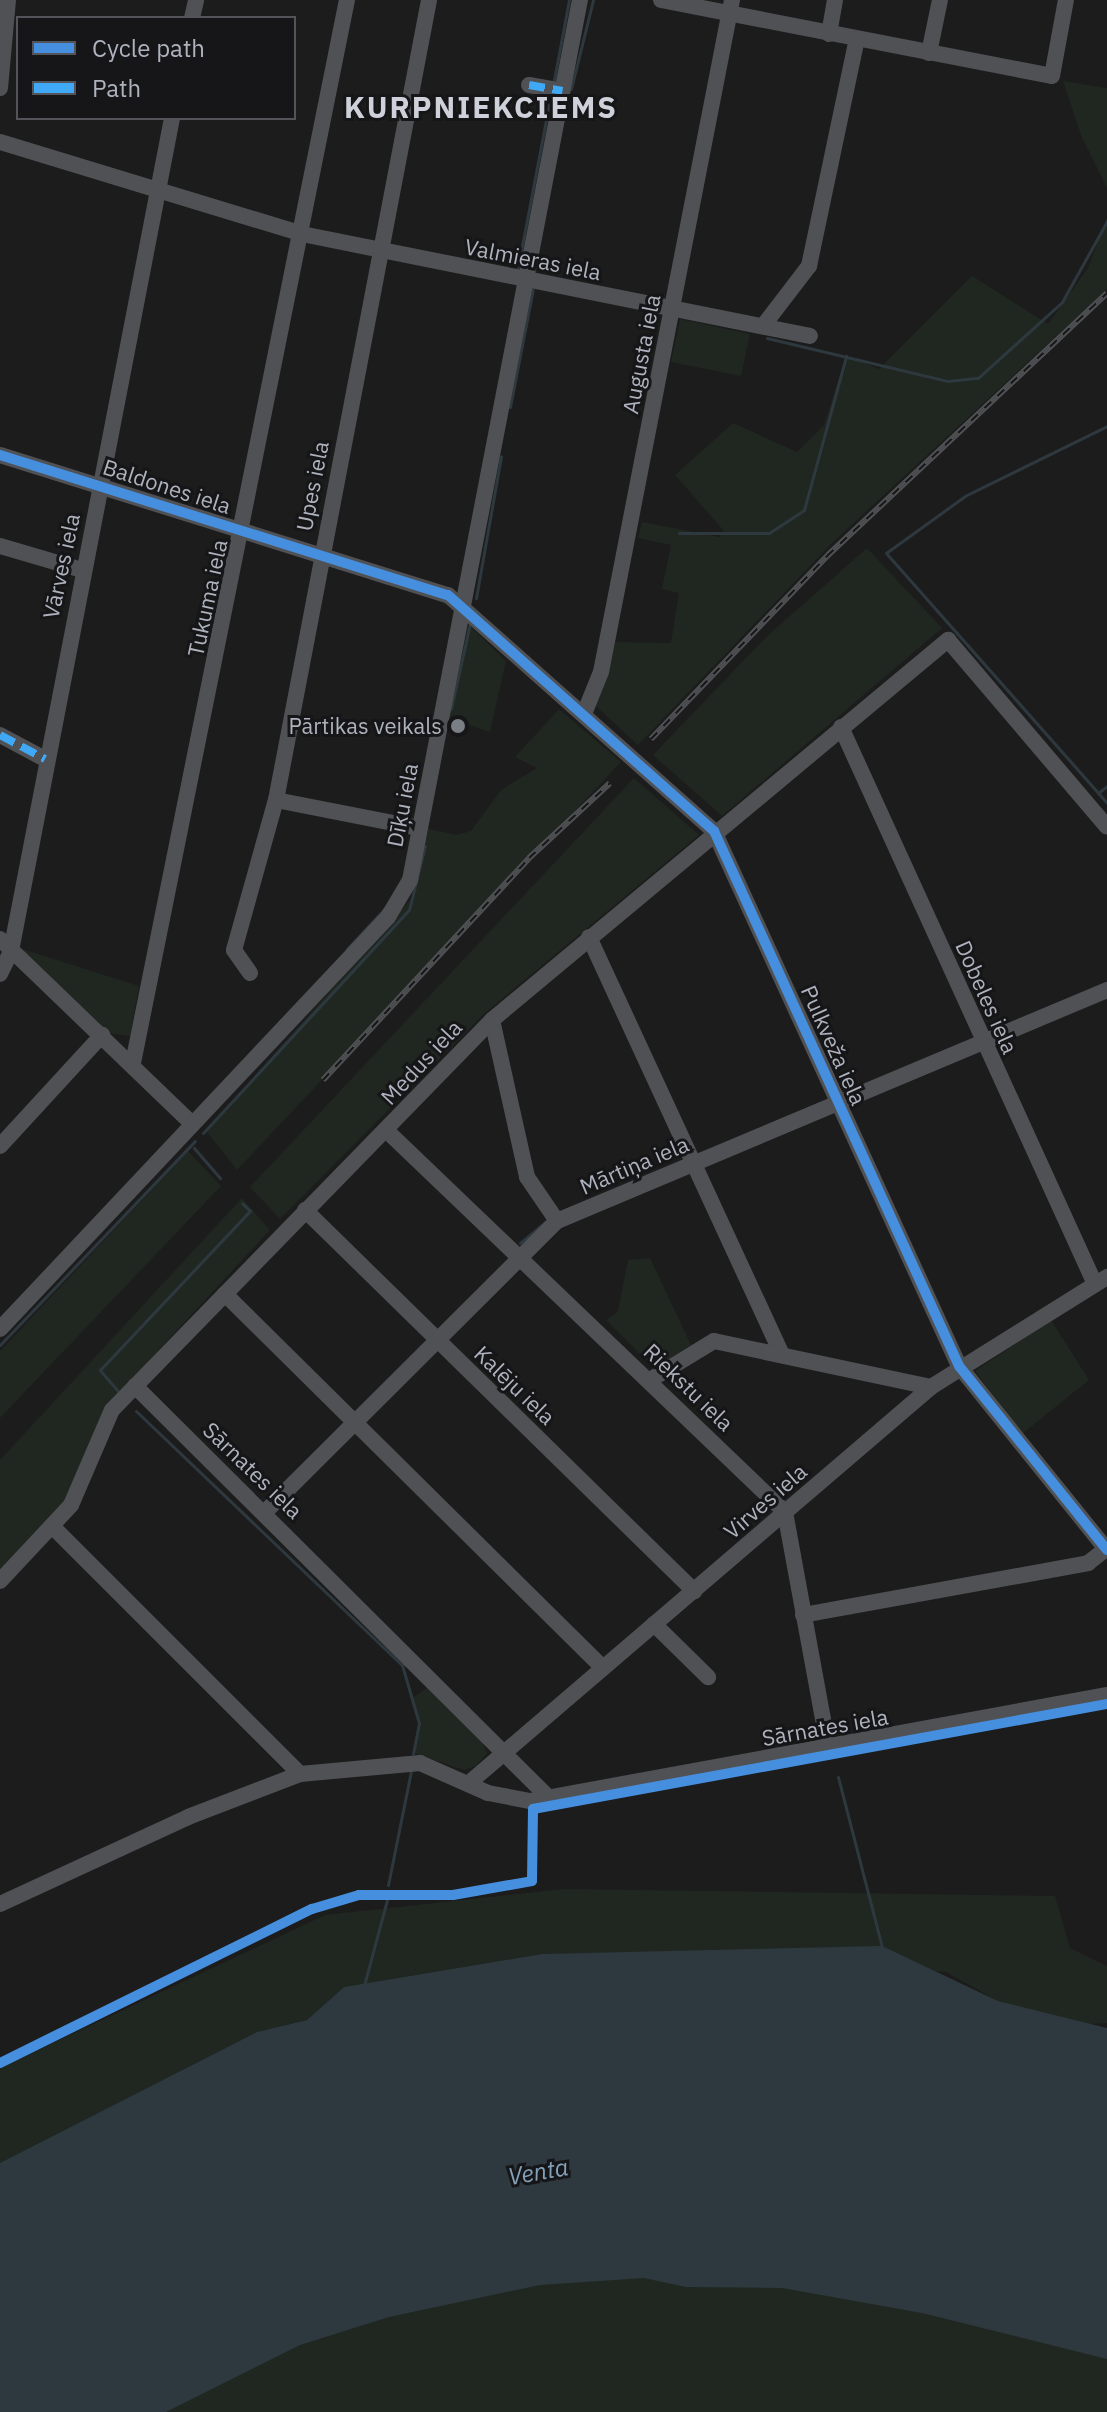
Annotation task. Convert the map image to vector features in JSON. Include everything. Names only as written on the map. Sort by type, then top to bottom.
[{"type":"street","points":[[0,88],[8,0]]},
{"type":"street","name":"Tukuma iela","points":[[133,1063],[243,531],[347,0]]},
{"type":"street","name":"Upes iela","points":[[250,973],[234,950],[276,800],[429,0]]},
{"type":"street","name":"Dīķu iela","points":[[0,1329],[190,1122],[388,917],[410,880],[580,0]]},
{"type":"street","points":[[661,0],[731,8],[829,34],[1052,76],[1066,0]]},
{"type":"street","points":[[829,34],[835,0]]},
{"type":"street","points":[[929,53],[940,0]]},
{"type":"street","name":"Augusta iela","points":[[584,714],[601,672],[731,8]]},
{"type":"street","points":[[763,326],[809,266],[857,39]]},
{"type":"street","points":[[529,85],[562,91]]},
{"type":"street","name":"Vārves iela","points":[[0,974],[172,120]]},
{"type":"street","name":"Valmieras iela","points":[[0,142],[302,234],[810,336]]},
{"type":"street","name":"Baldones iela","points":[[0,455],[448,595],[465,607]]},
{"type":"street","points":[[0,546],[82,570]]},
{"type":"street","name":"Pulkveža iela","points":[[465,607],[714,831],[959,1366],[1107,1549]]},
{"type":"street","name":"Medus iela","points":[[0,1581],[79,1492],[112,1410],[492,1020],[714,831],[948,640],[1107,827]]},
{"type":"street","name":"Dobeles iela","points":[[841,727],[983,1043],[1101,1281]]},
{"type":"street","points":[[0,735],[45,759]]},
{"type":"street","points":[[276,800],[419,828]]},
{"type":"street","points":[[589,937],[782,1355]]},
{"type":"street","points":[[6,945],[133,1063],[190,1122]]},
{"type":"street","name":"Mārtiņa iela","points":[[265,1512],[518,1253],[557,1221],[1107,990]]},
{"type":"street","points":[[492,1020],[527,1177],[557,1221]]},
{"type":"street","points":[[0,1146],[102,1035]]},
{"type":"street","name":"Riekstu iela","points":[[387,1131],[518,1253],[785,1512]]},
{"type":"street","name":"Kalēju iela","points":[[305,1210],[694,1591]]},
{"type":"street","name":"Virves iela","points":[[469,1783],[931,1387],[959,1366],[1101,1281]]},
{"type":"street","points":[[225,1294],[602,1667]]},
{"type":"street","points":[[650,1380],[714,1341],[931,1387]]},
{"type":"street","name":"Sārnates iela","points":[[135,1386],[549,1798],[1107,1695]]},
{"type":"street","points":[[785,1512],[828,1747]]},
{"type":"street","points":[[52,1526],[300,1774]]},
{"type":"street","points":[[803,1615],[1088,1563],[1107,1549]]},
{"type":"street","points":[[654,1624],[708,1677]]},
{"type":"street","points":[[0,1904],[188,1817],[300,1774],[420,1763],[511,1800],[549,1798]]},
{"type":"shaded area","points":[[1063,81],[1107,88],[1107,188],[1081,135]]},
{"type":"shaded area","points":[[1107,217],[1107,289],[832,543],[638,745],[596,706],[613,642],[671,643],[679,593],[662,589],[671,545],[638,538],[642,522],[719,537],[724,531],[675,475],[733,423],[797,452],[824,425],[846,356],[879,369],[972,276],[1048,324],[1088,268]]},
{"type":"shaded area","points":[[680,319],[750,334],[741,376],[671,362]]},
{"type":"shaded area","points":[[867,548],[942,628],[722,816],[653,755],[766,637]]},
{"type":"shaded area","points":[[467,623],[506,661],[490,732],[446,717]]},
{"type":"shaded area","points":[[559,709],[621,762],[237,1170],[206,1131],[412,898],[425,828],[456,835],[471,831],[501,790],[537,768],[515,757]]},
{"type":"shaded area","points":[[634,778],[699,835],[485,1013],[280,1219],[250,1187]]},
{"type":"shaded area","points":[[19,948],[139,986],[130,1036],[108,1033]]},
{"type":"shaded area","points":[[188,1151],[221,1186],[0,1418],[0,1351]]},
{"type":"shaded area","points":[[242,1198],[270,1230],[104,1409],[66,1499],[0,1569],[0,1460]]},
{"type":"shaded area","points":[[650,1258],[691,1345],[654,1368],[606,1320],[618,1311],[628,1260]]},
{"type":"shaded area","points":[[1051,1320],[1089,1380],[1022,1434],[975,1371]]},
{"type":"shaded area","points":[[429,1687],[482,1742],[487,1753],[476,1766],[464,1770],[414,1753],[419,1723],[412,1698]]},
{"type":"shaded area","points":[[563,1889],[1055,1896],[1070,1948],[1107,1966],[1107,2023],[1074,2025],[998,2001],[946,1972],[734,1952],[542,1954],[344,1987],[307,2020],[257,2032],[0,2163],[0,2068],[325,1915]]},
{"type":"shaded area","points":[[568,2177],[1107,2241],[1107,2412],[64,2412]]},
{"type":"water","name":"Venta","points":[[882,1946],[998,2001],[1107,2028],[1107,2359],[922,2313],[782,2288],[686,2287],[644,2278],[540,2285],[389,2317],[300,2345],[166,2412],[0,2412],[0,2163],[257,2032],[307,2020],[344,1987],[542,1954]]},
{"type":"waterway","points":[[554,80],[569,0]]},
{"type":"waterway","points":[[571,89],[593,0]]},
{"type":"waterway","points":[[517,272],[550,99]]},
{"type":"waterway","points":[[767,338],[948,381],[978,378],[1062,302],[1107,221]]},
{"type":"waterway","points":[[510,407],[533,289]]},
{"type":"waterway","points":[[679,533],[769,533],[804,510],[846,356]]},
{"type":"waterway","points":[[1107,426],[965,496],[886,553],[1107,803]]},
{"type":"waterway","points":[[476,598],[501,456]]},
{"type":"waterway","points":[[451,709],[470,623]]},
{"type":"waterway","points":[[1098,793],[1107,786]]},
{"type":"waterway","points":[[203,1133],[409,910],[425,846]]},
{"type":"waterway","points":[[347,949],[385,908]]},
{"type":"waterway","points":[[0,1345],[195,1141]]},
{"type":"waterway","points":[[194,1148],[220,1178]]},
{"type":"waterway","points":[[118,1391],[100,1370],[250,1211],[242,1203]]},
{"type":"waterway","points":[[520,1243],[545,1222]]},
{"type":"waterway","points":[[136,1411],[402,1665],[419,1723],[413,1753]]},
{"type":"waterway","points":[[388,1885],[411,1771]]},
{"type":"waterway","points":[[838,1777],[882,1947]]},
{"type":"waterway","points":[[363,1989],[387,1900]]},
{"type":"railway","points":[[651,739],[827,556],[1107,293]]},
{"type":"railway","points":[[323,1080],[529,858],[610,783]]},
{"type":"marked path","points":[[529,85],[562,91]]},
{"type":"marked path","points":[[0,735],[45,759]]},
{"type":"cycle path","points":[[0,455],[448,595],[714,831],[959,1366],[1107,1550]]},
{"type":"cycle path","points":[[0,2063],[312,1909],[359,1895],[453,1895],[532,1881],[533,1809],[1107,1704]]},
{"type":"place","name":"Pārtikas veikals","points":[[458,726]]},
{"type":"district","name":"KURPNIEKCIEMS","points":[[481,107]]}]
